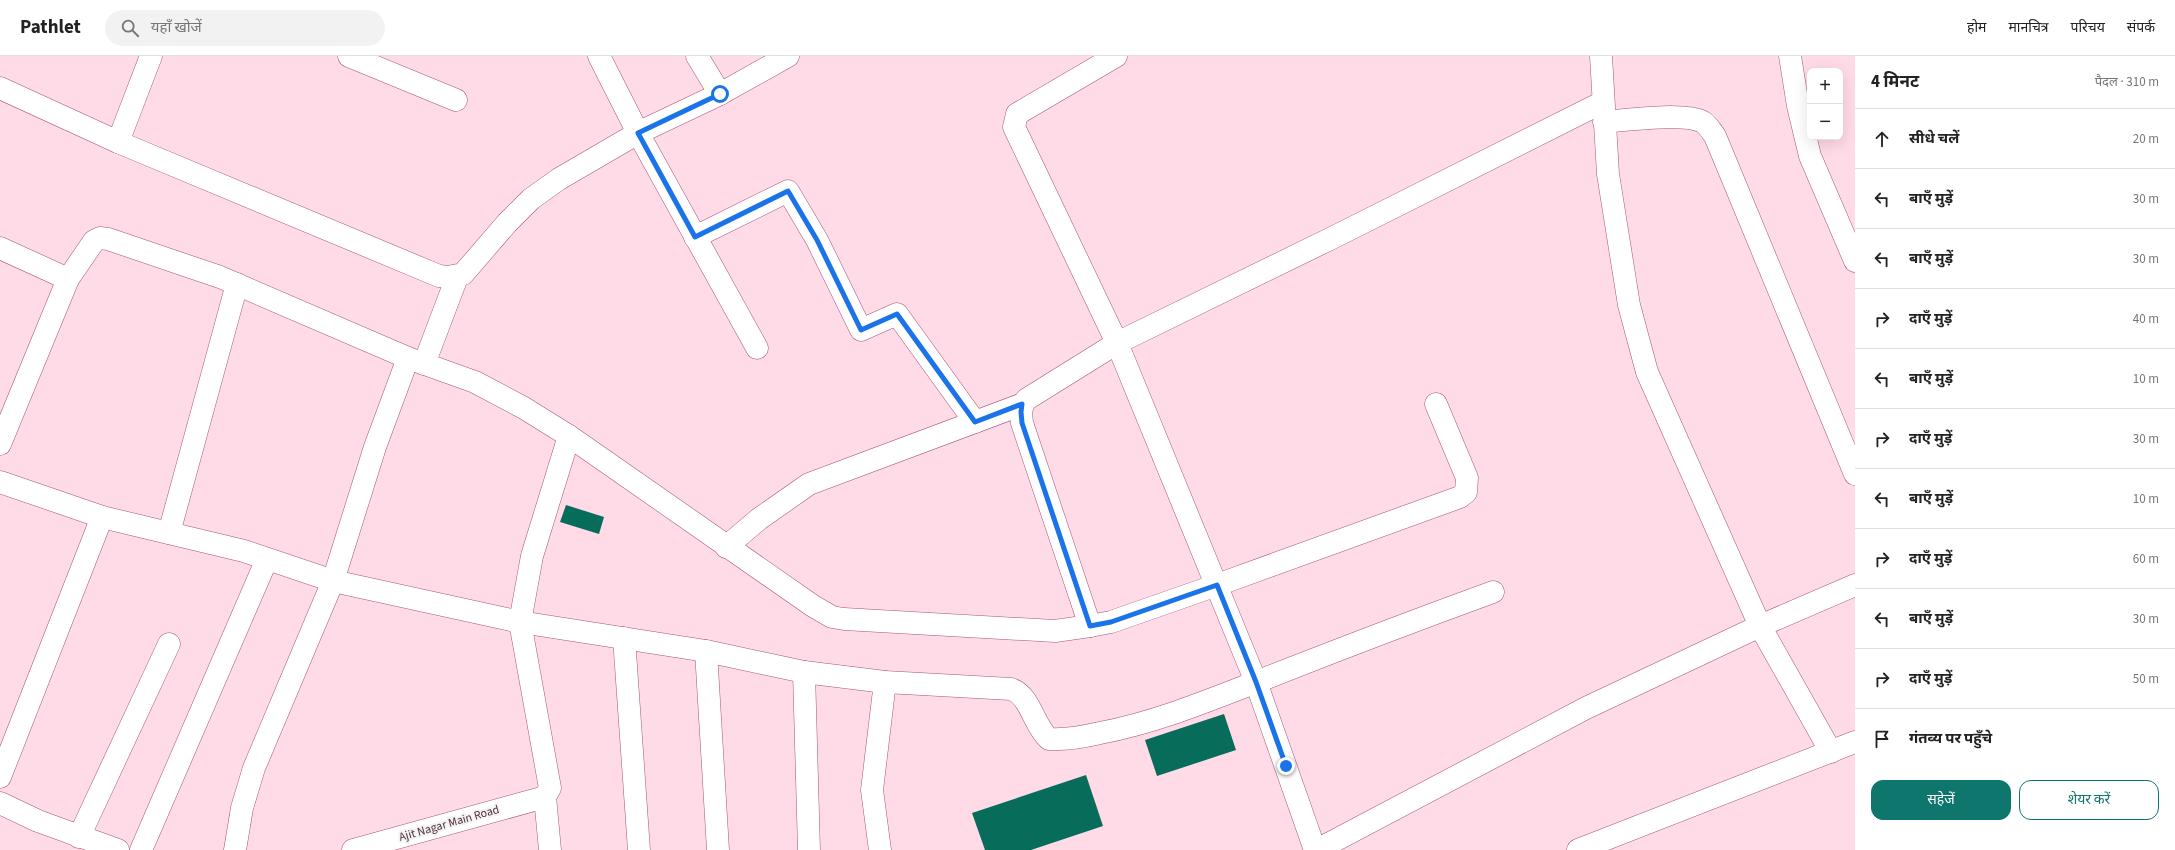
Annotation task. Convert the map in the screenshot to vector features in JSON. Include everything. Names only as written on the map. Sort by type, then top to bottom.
[{"type":"street","points":[[118,142],[151,56]]},
{"type":"street","points":[[349,56],[456,100]]},
{"type":"street","points":[[599,56],[638,133],[757,348]]},
{"type":"street","points":[[697,56],[720,94]]},
{"type":"street","points":[[235,850],[242,808],[254,768],[333,581],[376,447],[457,277],[470,268],[507,223],[531,199],[565,175],[638,133],[720,94],[788,56]]},
{"type":"street","points":[[1116,56],[1017,114],[1014,127],[1118,343],[1256,682],[1316,850],[1586,708],[1760,626],[1855,585]]},
{"type":"street","points":[[1601,56],[1608,174],[1629,305],[1647,372],[1760,626],[1831,752]]},
{"type":"street","points":[[1790,56],[1798,106],[1810,156],[1855,261]]},
{"type":"street","points":[[0,88],[118,142],[438,276],[457,277]]},
{"type":"street","points":[[726,546],[759,519],[809,484],[1022,404],[1027,399],[1078,365],[1118,343],[1334,237],[1604,112],[1679,117],[1702,121],[1709,127],[1715,136],[1855,474]]},
{"type":"street","points":[[695,237],[788,191],[817,240],[861,330],[897,314],[975,422]]},
{"type":"street","points":[[0,444],[68,279],[90,246],[100,238],[123,244],[237,284],[416,361],[475,382],[524,408],[569,436],[813,606],[832,617],[852,620],[1054,631],[1111,622],[1460,497],[1466,492],[1467,478],[1436,404]]},
{"type":"street","points":[[0,248],[68,279]]},
{"type":"street","points":[[169,533],[237,284]]},
{"type":"street","points":[[1022,404],[1022,423],[1090,626]]},
{"type":"street","points":[[550,850],[545,797],[550,788],[520,622],[532,556],[569,436]]},
{"type":"street","points":[[0,482],[102,517],[268,559],[333,581],[520,622],[706,651],[804,672],[885,682],[1011,689],[1023,696],[1042,733],[1049,739],[1060,740],[1122,729],[1212,700],[1493,592]]},
{"type":"street","points":[[0,777],[102,517]]},
{"type":"street","points":[[141,850],[268,559]]},
{"type":"street","points":[[624,638],[639,850]]},
{"type":"street","points":[[79,837],[169,644]]},
{"type":"street","points":[[706,651],[718,850]]},
{"type":"street","points":[[804,672],[809,850]]},
{"type":"street","points":[[880,850],[872,790],[885,682]]},
{"type":"street","points":[[1578,850],[1855,742]]},
{"type":"street","name":"Ajit Nagar Main Road","points":[[353,850],[394,844],[545,797]]},
{"type":"street","points":[[0,803],[79,837],[118,850]]},
{"type":"building","points":[[566,505],[604,517],[599,534],[560,522]]},
{"type":"building","points":[[1224,714],[1236,750],[1157,776],[1145,740]]},
{"type":"building","points":[[1086,775],[1103,826],[1031,850],[985,850],[972,813]]},
{"type":"route","points":[[720,94],[638,133],[695,237],[788,191],[817,240],[861,330],[897,314],[975,422],[1022,404],[1022,423],[1090,626],[1111,622],[1217,585],[1256,682],[1286,766]]}]
